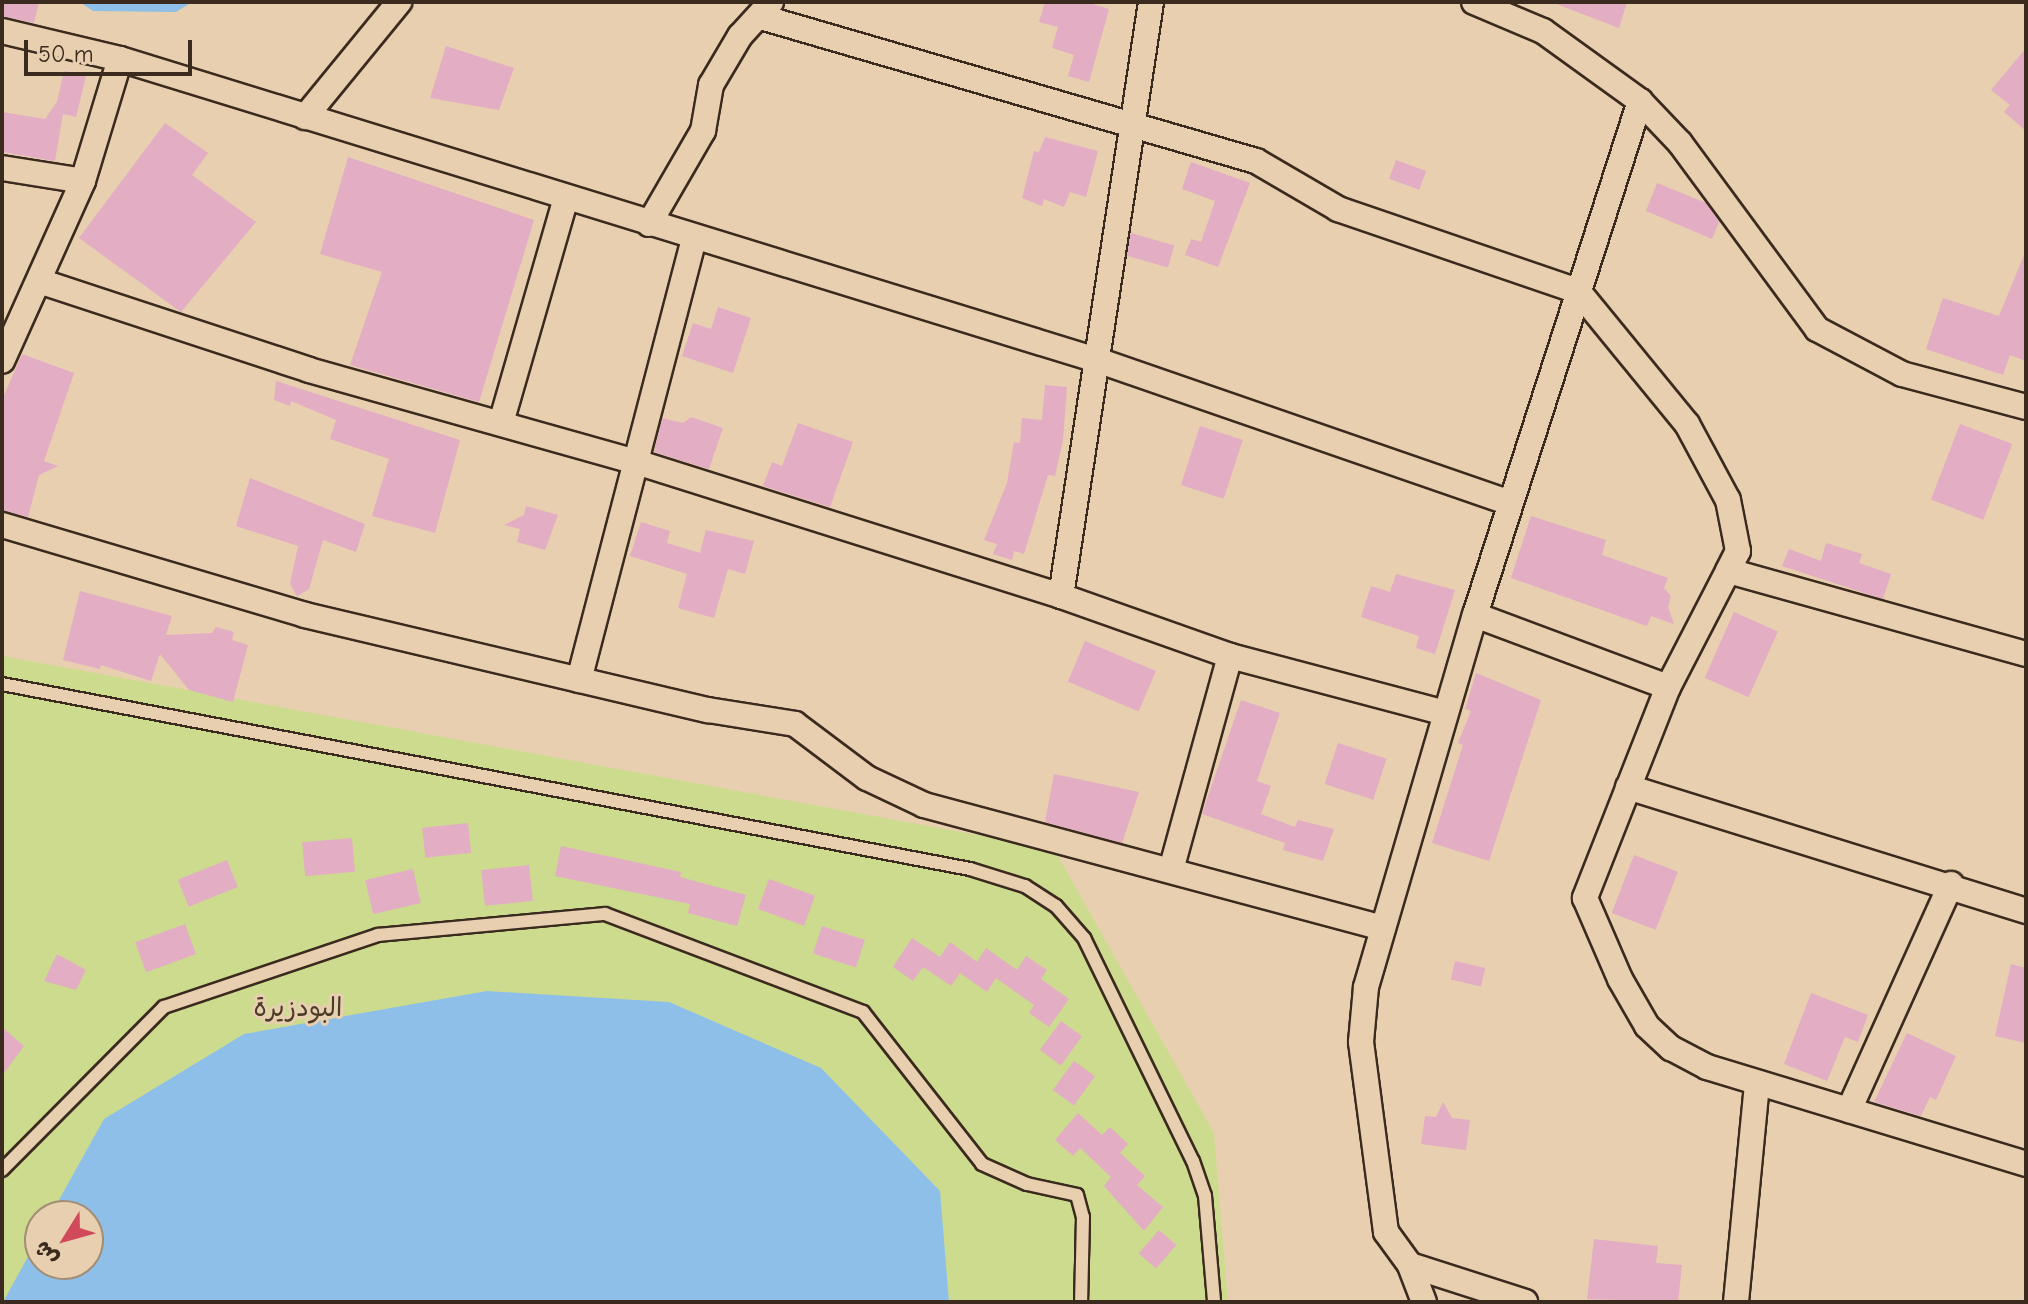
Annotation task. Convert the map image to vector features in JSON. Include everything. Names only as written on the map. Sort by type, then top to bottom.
[{"type":"street","points":[[305,117],[399,2]]},
{"type":"street","points":[[1061,596],[1100,361],[1151,2]]},
{"type":"street","points":[[1474,2],[1543,31],[1640,101],[1680,143],[1817,329],[1902,374],[2026,407]]},
{"type":"street","points":[[649,224],[703,131],[711,85],[740,36],[766,9],[1133,129],[1256,161],[1338,209],[1578,291],[1687,424],[1728,500],[1738,551],[1668,687],[1585,898],[1593,926],[1647,1026],[1671,1048],[1707,1067],[2026,1164]]},
{"type":"street","points":[[2,31],[120,59],[1100,361],[1510,503]]},
{"type":"street","points":[[2,361],[14,307],[39,281],[83,181],[120,59]]},
{"type":"street","points":[[1424,1302],[1410,1265],[1386,1232],[1361,1042],[1366,987],[1475,615],[1640,101]]},
{"type":"street","points":[[2,168],[83,181]]},
{"type":"street","points":[[501,423],[566,198]]},
{"type":"street","points":[[579,680],[633,461],[694,237]]},
{"type":"street","points":[[39,281],[309,370],[633,461],[1061,596],[1230,656],[1445,713]]},
{"type":"street","points":[[2,525],[305,615],[579,680],[795,724],[867,778],[924,805],[1383,928]]},
{"type":"street","points":[[1728,571],[2026,654]]},
{"type":"street","points":[[1475,615],[1668,687]]},
{"type":"street","points":[[1171,870],[1230,656]]},
{"type":"street","points":[[1628,787],[1951,884],[2026,911]]},
{"type":"street","points":[[1849,1110],[1951,884]]},
{"type":"street","points":[[1736,1302],[1757,1083]]},
{"type":"street","points":[[1410,1265],[1525,1302]]},
{"type":"lane","points":[[2,684],[939,863],[1025,886],[1056,906],[1084,938],[1193,1161],[1205,1196],[1214,1302]]},
{"type":"lane","points":[[2,1170],[164,1007],[378,935],[605,914],[863,1012],[982,1164],[1027,1184],[1077,1195],[1083,1217],[1081,1302]]},
{"type":"green space","name":"البودزيرة","points":[[2,656],[1054,849],[1214,1133],[1228,1302],[2,1302]]},
{"type":"water","points":[[80,2],[192,2],[176,12],[93,11]]},
{"type":"water","points":[[487,991],[669,1002],[821,1068],[940,1191],[949,1302],[3,1302],[24,1264],[24,1280],[104,1280],[104,1200],[59,1200],[104,1119],[244,1034]]},
{"type":"building","points":[[2,2],[39,2],[34,23],[2,16]]},
{"type":"building","points":[[1045,2],[1086,2],[1109,9],[1089,82],[1068,76],[1074,55],[1052,48],[1058,27],[1039,22]]},
{"type":"building","points":[[1551,2],[1627,2],[1619,28]]},
{"type":"building","points":[[446,46],[514,68],[499,110],[430,98]]},
{"type":"building","points":[[2026,48],[2026,131],[2004,112],[2010,105],[1991,90]]},
{"type":"building","points":[[64,71],[86,76],[76,117],[63,114],[55,161],[2,152],[2,112],[45,119],[57,102]]},
{"type":"building","points":[[165,123],[208,153],[192,175],[256,222],[181,312],[79,238]]},
{"type":"building","points":[[1045,137],[1098,151],[1086,197],[1070,192],[1064,207],[1044,199],[1042,206],[1022,198],[1034,151],[1039,152]]},
{"type":"building","points":[[348,157],[534,220],[479,402],[350,365],[382,272],[320,254]]},
{"type":"building","points":[[1396,160],[1426,171],[1419,190],[1389,179]]},
{"type":"building","points":[[1191,162],[1250,183],[1218,267],[1185,255],[1191,239],[1201,242],[1215,201],[1182,189]]},
{"type":"building","points":[[1657,183],[1706,203],[1719,222],[1712,239],[1646,211]]},
{"type":"building","points":[[1131,233],[1174,245],[1168,268],[1125,255]]},
{"type":"building","points":[[2026,250],[2026,361],[2010,355],[2003,375],[1926,349],[1943,298],[1999,316]]},
{"type":"building","points":[[718,307],[751,318],[733,373],[682,356],[693,323],[711,329]]},
{"type":"building","points":[[22,354],[74,373],[44,461],[58,466],[39,475],[28,517],[2,510],[2,400]]},
{"type":"building","points":[[276,381],[460,440],[435,533],[372,516],[389,459],[330,439],[336,420],[291,401],[290,406],[274,400]]},
{"type":"building","points":[[1045,385],[1067,387],[1063,440],[1055,476],[1048,475],[1024,554],[1014,551],[1012,560],[993,554],[997,544],[984,540],[1007,483],[1014,442],[1020,443],[1022,418],[1042,420]]},
{"type":"building","points":[[691,417],[723,428],[709,469],[654,452],[662,418],[683,423]]},
{"type":"building","points":[[798,423],[853,442],[830,507],[763,486],[772,462],[782,466]]},
{"type":"building","points":[[1960,424],[2012,444],[1983,520],[1931,500]]},
{"type":"building","points":[[1200,426],[1243,440],[1224,499],[1181,485]]},
{"type":"building","points":[[250,478],[365,524],[356,552],[323,540],[309,589],[297,596],[290,584],[298,546],[236,526]]},
{"type":"building","points":[[526,506],[558,515],[545,550],[517,542],[520,529],[504,525],[524,515]]},
{"type":"building","points":[[1531,516],[1606,540],[1602,555],[1668,578],[1664,588],[1671,596],[1668,607],[1674,624],[1651,616],[1647,626],[1511,578]]},
{"type":"building","points":[[641,522],[670,531],[667,543],[700,553],[706,530],[754,541],[745,574],[728,569],[714,618],[678,608],[687,574],[630,556]]},
{"type":"building","points":[[1826,543],[1862,554],[1859,563],[1891,574],[1883,599],[1782,566],[1789,549],[1821,561]]},
{"type":"building","points":[[1396,574],[1455,590],[1435,654],[1416,648],[1419,636],[1361,617],[1371,586],[1390,592]]},
{"type":"building","points":[[80,591],[172,616],[166,635],[212,633],[216,627],[234,632],[232,640],[248,645],[233,702],[189,690],[160,654],[151,681],[101,665],[100,669],[63,660]]},
{"type":"building","points":[[1734,612],[1778,632],[1749,697],[1705,678]]},
{"type":"building","points":[[1085,641],[1156,671],[1139,712],[1068,682]]},
{"type":"building","points":[[1476,673],[1541,700],[1489,861],[1432,843],[1463,745],[1458,743],[1471,711],[1465,709]]},
{"type":"building","points":[[1241,700],[1280,713],[1257,781],[1271,786],[1261,814],[1295,827],[1298,820],[1334,829],[1323,861],[1283,850],[1285,843],[1202,814]]},
{"type":"building","points":[[1338,743],[1387,759],[1373,800],[1325,784]]},
{"type":"building","points":[[1054,774],[1139,792],[1122,843],[1045,822]]},
{"type":"building","points":[[468,823],[471,853],[425,858],[422,828]]},
{"type":"building","points":[[352,838],[355,872],[305,876],[302,842]]},
{"type":"building","points":[[561,846],[681,872],[680,877],[746,895],[737,926],[688,913],[690,904],[555,876]]},
{"type":"building","points":[[1634,855],[1678,872],[1656,930],[1612,913]]},
{"type":"building","points":[[227,860],[238,887],[189,907],[178,880]]},
{"type":"building","points":[[529,865],[533,901],[485,906],[481,870]]},
{"type":"building","points":[[413,869],[421,903],[373,914],[365,880]]},
{"type":"building","points":[[769,879],[815,896],[804,926],[758,909]]},
{"type":"building","points":[[185,924],[196,954],[146,972],[135,942]]},
{"type":"building","points":[[822,926],[865,940],[856,967],[813,954]]},
{"type":"building","points":[[912,938],[940,957],[950,942],[977,962],[986,948],[1017,970],[1026,956],[1047,970],[1041,979],[1069,999],[1049,1027],[1029,1013],[1034,1005],[996,978],[987,992],[960,973],[951,986],[923,967],[913,981],[893,967]]},
{"type":"building","points":[[57,954],[86,970],[76,990],[44,981]]},
{"type":"building","points":[[1455,961],[1485,968],[1481,986],[1451,980]]},
{"type":"building","points":[[2011,964],[2026,968],[2026,1043],[1995,1036]]},
{"type":"building","points":[[1811,993],[1868,1015],[1858,1042],[1845,1037],[1827,1081],[1784,1064]]},
{"type":"building","points":[[1061,1021],[1082,1036],[1061,1065],[1040,1050]]},
{"type":"building","points":[[2,1027],[24,1046],[2,1076]]},
{"type":"building","points":[[1907,1033],[1956,1056],[1936,1100],[1930,1097],[1921,1116],[1874,1102]]},
{"type":"building","points":[[1074,1061],[1095,1076],[1074,1105],[1053,1090]]},
{"type":"building","points":[[1443,1102],[1452,1118],[1470,1120],[1466,1150],[1421,1144],[1425,1116],[1436,1117]]},
{"type":"building","points":[[1078,1113],[1102,1135],[1110,1127],[1128,1144],[1120,1153],[1145,1176],[1137,1185],[1163,1207],[1144,1231],[1104,1186],[1111,1177],[1080,1148],[1073,1156],[1055,1140]]},
{"type":"building","points":[[1159,1230],[1176,1245],[1156,1268],[1139,1253]]},
{"type":"building","points":[[1594,1239],[1658,1246],[1656,1263],[1682,1265],[1678,1302],[1587,1299]]}]
